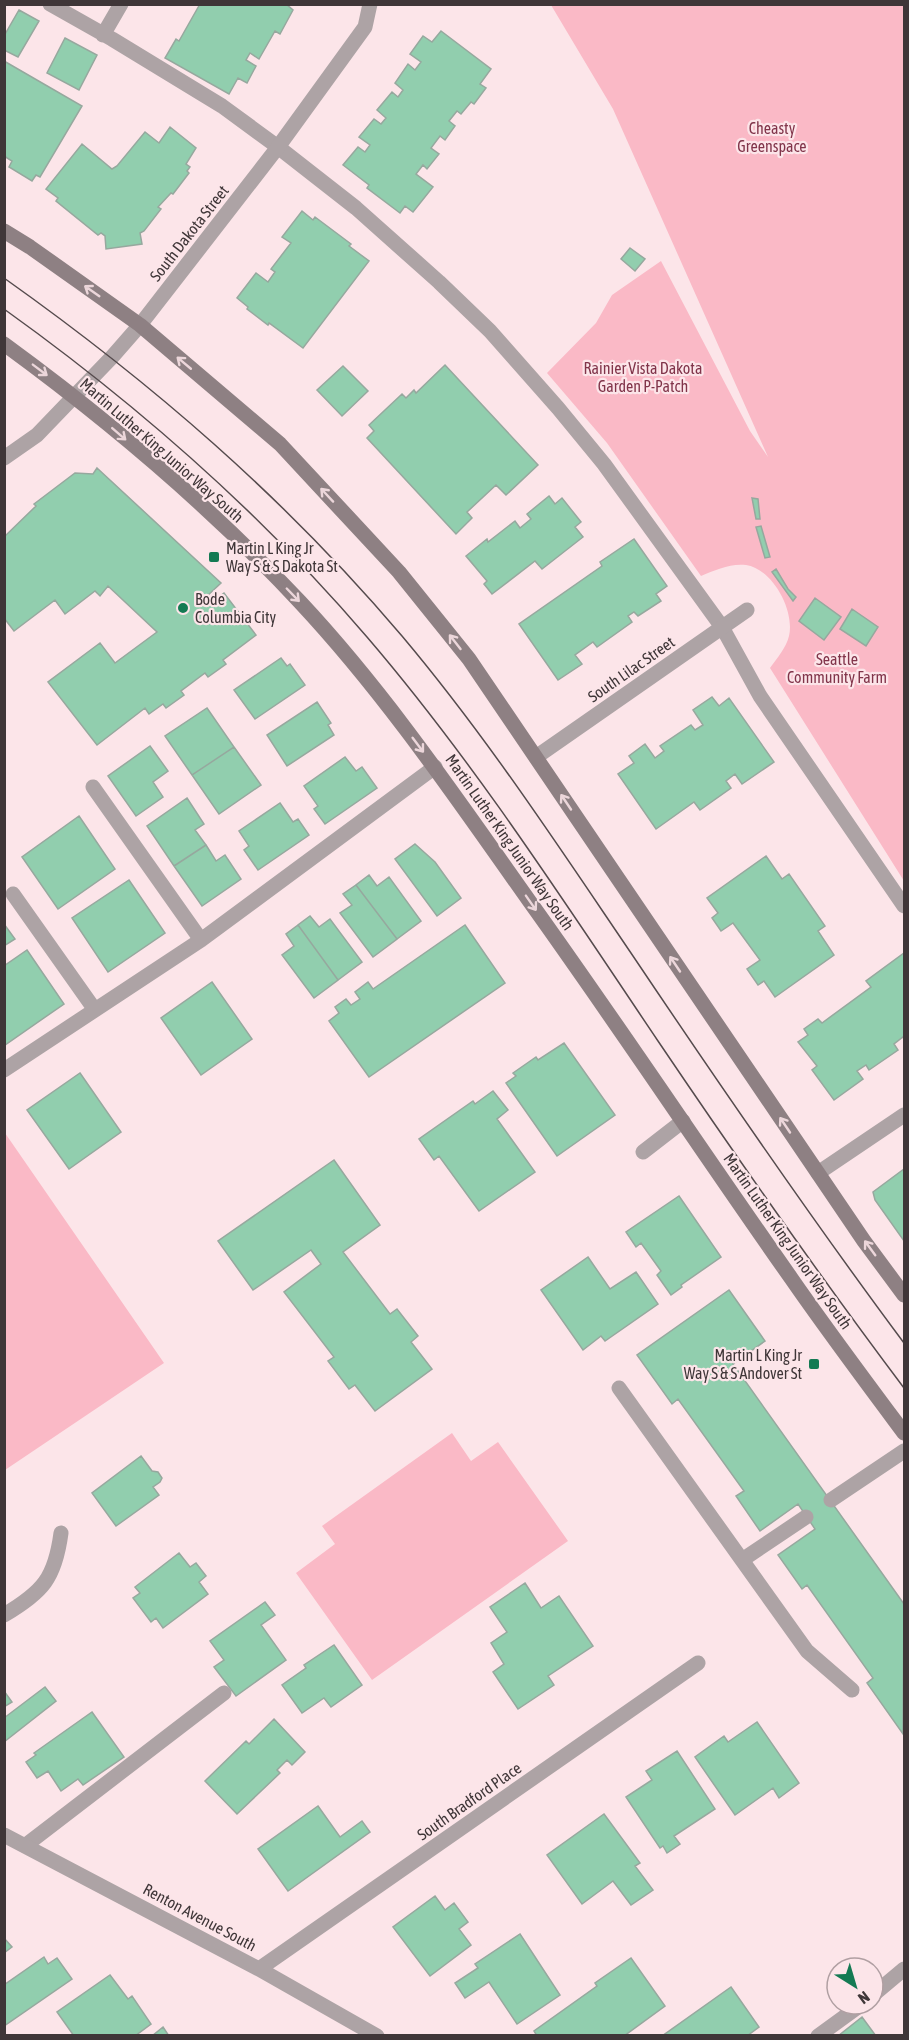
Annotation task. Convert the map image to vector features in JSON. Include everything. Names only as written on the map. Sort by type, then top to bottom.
[{"type":"main road","points":[[4,231],[140,325],[280,444],[399,572],[469,659],[647,924],[904,1295]]},
{"type":"main road","name":"Martin Luther King Junior Way South","points":[[4,344],[75,396],[202,506],[300,601],[342,648],[435,767],[791,1278],[904,1433]]},
{"type":"street","points":[[50,4],[222,106],[278,147],[356,207],[490,331],[604,464],[723,627],[760,696],[904,906]]},
{"type":"street","points":[[103,35],[121,4]]},
{"type":"street","name":"South Dakota Street","points":[[4,458],[37,435],[140,325],[278,147],[365,27],[370,4]]},
{"type":"street","name":"South Lilac Street","points":[[536,757],[747,610]]},
{"type":"street","points":[[4,1070],[201,940],[435,767]]},
{"type":"street","points":[[93,787],[201,940]]},
{"type":"street","points":[[13,894],[94,1010]]},
{"type":"street","points":[[818,1173],[904,1115]]},
{"type":"street","points":[[643,1152],[683,1121]]},
{"type":"street","points":[[619,1388],[807,1651],[852,1690]]},
{"type":"street","points":[[831,1500],[904,1451]]},
{"type":"street","points":[[742,1560],[806,1517]]},
{"type":"street","points":[[4,1615],[26,1602],[48,1581],[58,1553],[61,1533]]},
{"type":"street","name":"South Bradford Place","points":[[259,1969],[698,1663]]},
{"type":"street","points":[[26,1845],[224,1693]]},
{"type":"street","name":"Renton Avenue South","points":[[4,1835],[259,1969],[376,2036]]},
{"type":"street","points":[[885,1985],[904,1969]]},
{"type":"street","points":[[818,2036],[846,2016]]},
{"type":"green space","name":"Cheasty Greenspace","points":[[551,5],[904,5],[904,881],[770,668],[786,645],[790,626],[785,604],[773,583],[756,568],[746,565],[729,566],[701,576],[607,443],[547,373],[596,323],[612,295],[661,261],[750,431],[768,457],[613,109]]},
{"type":"green space","points":[[5,1133],[164,1363],[4,1470]]},
{"type":"green space","points":[[452,1433],[471,1461],[498,1442],[568,1541],[372,1680],[296,1573],[335,1544],[322,1526]]},
{"type":"building","points":[[200,4],[286,4],[293,10],[280,34],[275,31],[259,59],[250,53],[246,60],[256,66],[247,83],[238,78],[229,94],[165,58],[176,39],[179,41]]},
{"type":"building","points":[[19,10],[39,21],[18,57],[4,50],[4,36]]},
{"type":"building","points":[[441,31],[491,69],[480,84],[486,88],[474,104],[471,102],[461,114],[457,111],[449,121],[455,126],[445,140],[440,136],[431,148],[439,154],[427,169],[423,165],[416,174],[433,187],[413,212],[405,206],[400,213],[367,188],[369,185],[343,165],[358,147],[365,152],[370,145],[359,137],[374,119],[381,124],[386,118],[377,110],[392,92],[398,97],[403,90],[395,83],[408,64],[415,70],[421,62],[410,54],[423,36],[432,42]]},
{"type":"building","points":[[65,38],[97,55],[79,90],[47,73]]},
{"type":"building","points":[[4,61],[82,106],[40,177],[36,175],[32,181],[9,167],[12,161],[4,156]]},
{"type":"building","points":[[170,127],[196,148],[186,164],[190,167],[187,171],[189,173],[173,194],[171,193],[158,207],[161,209],[140,233],[142,244],[106,249],[105,236],[101,233],[98,235],[56,201],[58,198],[46,189],[82,144],[112,169],[145,132],[159,143]]},
{"type":"building","points":[[302,211],[313,220],[315,217],[351,244],[349,246],[369,261],[303,348],[269,323],[268,325],[237,298],[256,273],[268,282],[275,272],[271,269],[291,243],[282,237]]},
{"type":"building","points":[[630,248],[645,259],[635,271],[621,259]]},
{"type":"building","points":[[445,365],[538,465],[506,495],[496,485],[467,512],[472,518],[456,534],[367,438],[374,431],[369,425],[402,394],[406,398],[414,390],[416,393]]},
{"type":"building","points":[[343,366],[368,391],[342,416],[317,390]]},
{"type":"building","name":"Bode Columbia City","points":[[97,468],[221,583],[206,597],[211,603],[224,593],[256,635],[223,660],[226,664],[208,677],[205,673],[181,691],[184,695],[166,708],[163,704],[149,714],[145,708],[97,745],[48,682],[100,643],[115,663],[157,632],[108,586],[100,596],[95,591],[65,614],[55,600],[14,631],[4,618],[4,537],[36,506],[34,504],[75,473],[93,474]]},
{"type":"building","points":[[549,496],[555,504],[562,498],[581,522],[575,527],[583,537],[542,569],[535,561],[492,594],[484,584],[487,581],[466,556],[515,521],[520,528],[531,519],[527,514]]},
{"type":"building","points":[[752,498],[758,499],[760,519],[756,519]]},
{"type":"building","points":[[761,526],[770,557],[765,558],[756,527]]},
{"type":"building","points":[[634,539],[667,586],[656,594],[661,601],[638,616],[634,612],[628,616],[632,622],[597,647],[593,642],[575,655],[582,664],[558,680],[519,624],[602,566],[600,562]]},
{"type":"building","points":[[776,569],[788,589],[796,597],[793,601],[772,572]]},
{"type":"building","points":[[815,598],[841,617],[824,640],[799,621]]},
{"type":"building","points":[[852,609],[878,627],[866,646],[840,629]]},
{"type":"building","points":[[281,658],[287,666],[290,664],[305,685],[255,719],[234,690]]},
{"type":"building","points":[[712,697],[719,706],[729,698],[774,762],[742,784],[735,774],[726,781],[731,788],[700,810],[694,802],[656,829],[618,774],[634,763],[629,756],[645,744],[655,758],[664,751],[660,746],[691,725],[695,730],[703,725],[693,710]]},
{"type":"building","points":[[317,702],[331,723],[328,725],[334,735],[287,766],[267,735]]},
{"type":"building","points":[[207,708],[234,747],[192,775],[165,736]]},
{"type":"building","points":[[150,746],[168,771],[153,782],[163,797],[136,816],[108,776]]},
{"type":"building","points":[[234,747],[261,785],[219,814],[192,775]]},
{"type":"building","points":[[345,757],[356,771],[362,767],[377,788],[325,824],[314,809],[318,806],[304,786]]},
{"type":"building","points":[[187,798],[204,824],[195,830],[206,845],[174,866],[147,826]]},
{"type":"building","points":[[280,803],[293,822],[298,819],[309,835],[258,870],[244,850],[249,846],[239,831]]},
{"type":"building","points":[[79,816],[115,869],[58,909],[22,857]]},
{"type":"building","points":[[415,844],[435,862],[461,898],[437,916],[395,859]]},
{"type":"building","points":[[206,845],[216,861],[225,855],[241,879],[202,906],[174,866]]},
{"type":"building","points":[[766,856],[782,879],[789,874],[825,926],[818,931],[834,955],[775,997],[764,981],[758,985],[747,969],[760,960],[733,923],[721,931],[712,918],[718,913],[707,898]]},
{"type":"building","points":[[369,875],[377,886],[389,877],[421,921],[397,939],[356,885]]},
{"type":"building","points":[[129,880],[165,933],[108,972],[72,918]]},
{"type":"building","points":[[356,885],[397,939],[373,957],[340,913],[352,905],[343,894]]},
{"type":"building","points":[[310,916],[319,927],[330,919],[362,962],[338,980],[298,925]]},
{"type":"building","points":[[4,924],[15,939],[4,946]]},
{"type":"building","points":[[298,925],[338,980],[314,998],[282,955],[294,946],[286,934]]},
{"type":"building","points":[[465,925],[505,983],[369,1077],[329,1021],[339,1013],[335,1007],[346,999],[351,1005],[360,999],[355,992],[368,982],[373,989]]},
{"type":"building","points":[[27,950],[64,1004],[5,1045],[4,966]]},
{"type":"building","points":[[904,953],[904,1039],[903,1037],[894,1044],[898,1050],[869,1070],[866,1065],[857,1071],[863,1079],[834,1100],[812,1070],[817,1066],[798,1042],[808,1035],[804,1029],[818,1019],[822,1023],[871,987],[866,981]]},
{"type":"building","points":[[212,982],[252,1039],[201,1075],[161,1018]]},
{"type":"building","points":[[564,1043],[615,1115],[557,1156],[506,1083],[516,1076],[513,1073],[536,1057],[538,1060]]},
{"type":"building","points":[[80,1073],[121,1132],[69,1169],[27,1110]]},
{"type":"building","points":[[493,1091],[508,1110],[497,1119],[535,1172],[479,1211],[439,1156],[434,1160],[419,1139],[473,1101],[475,1104]]},
{"type":"building","points":[[334,1160],[380,1225],[343,1252],[390,1314],[397,1309],[418,1336],[411,1342],[432,1369],[375,1411],[355,1385],[349,1389],[328,1361],[334,1357],[284,1292],[321,1264],[311,1250],[253,1290],[218,1241]]},
{"type":"building","points":[[904,1169],[904,1241],[875,1200],[873,1192]]},
{"type":"building","points":[[679,1196],[721,1257],[681,1285],[682,1287],[671,1295],[657,1275],[661,1271],[641,1243],[636,1247],[626,1232]]},
{"type":"building","points":[[588,1257],[610,1289],[636,1272],[658,1304],[605,1341],[601,1336],[583,1350],[541,1290]]},
{"type":"building","points":[[729,1290],[765,1341],[733,1364],[904,1604],[903,1734],[867,1683],[873,1678],[807,1585],[802,1589],[778,1555],[815,1529],[798,1504],[760,1531],[736,1496],[744,1491],[678,1399],[672,1404],[637,1355]]},
{"type":"building","points":[[141,1456],[152,1471],[158,1472],[162,1478],[153,1487],[159,1495],[116,1526],[92,1493]]},
{"type":"building","points":[[179,1553],[190,1567],[196,1563],[206,1576],[199,1582],[208,1594],[163,1628],[156,1618],[151,1622],[133,1598],[140,1593],[135,1587]]},
{"type":"building","points":[[525,1583],[541,1608],[559,1596],[593,1646],[548,1676],[554,1685],[518,1709],[493,1672],[504,1664],[491,1643],[507,1632],[490,1607]]},
{"type":"building","points":[[265,1602],[275,1615],[261,1625],[286,1660],[236,1696],[214,1667],[224,1660],[210,1641]]},
{"type":"building","points":[[334,1645],[362,1685],[331,1707],[324,1698],[302,1713],[282,1685],[306,1668],[304,1665]]},
{"type":"building","points":[[45,1687],[56,1701],[4,1742],[4,1718]]},
{"type":"building","points":[[4,1691],[12,1702],[4,1707]]},
{"type":"building","points":[[92,1712],[124,1757],[83,1785],[78,1779],[61,1791],[48,1771],[37,1778],[26,1762],[36,1755],[34,1753]]},
{"type":"building","points":[[274,1719],[305,1752],[292,1765],[287,1760],[277,1770],[280,1773],[237,1814],[205,1781],[246,1741],[249,1744]]},
{"type":"building","points":[[757,1722],[799,1783],[779,1798],[773,1788],[735,1815],[695,1757],[724,1736],[728,1742]]},
{"type":"building","points":[[677,1751],[715,1809],[674,1836],[680,1844],[667,1853],[663,1846],[660,1848],[626,1797],[652,1780],[646,1771]]},
{"type":"building","points":[[318,1806],[340,1837],[362,1821],[370,1832],[288,1891],[258,1849]]},
{"type":"building","points":[[604,1814],[640,1863],[635,1866],[653,1890],[631,1905],[613,1881],[582,1904],[547,1855]]},
{"type":"building","points":[[435,1896],[445,1910],[454,1903],[468,1922],[459,1929],[471,1945],[430,1976],[393,1927]]},
{"type":"building","points":[[520,1934],[560,1995],[517,2024],[489,1982],[465,1998],[455,1983],[478,1968],[475,1964]]},
{"type":"building","points":[[4,1938],[12,1947],[4,1953]]},
{"type":"building","points":[[44,1957],[48,1964],[57,1958],[72,1979],[4,2026],[4,1985]]},
{"type":"building","points":[[631,1958],[665,2006],[624,2036],[537,2036],[534,2031],[597,1986],[595,1983]]},
{"type":"building","points":[[110,1975],[128,1999],[132,1996],[151,2024],[135,2036],[74,2036],[57,2012]]},
{"type":"building","points":[[731,1987],[759,2027],[747,2036],[662,2036]]},
{"type":"building","points":[[862,2017],[876,2036],[838,2036]]},
{"type":"building","points":[[163,2027],[169,2036],[152,2036]]},
{"type":"tram line","points":[[4,278],[112,359],[214,444],[311,536],[402,636],[464,713],[522,793],[766,1151],[904,1343]]},
{"type":"tram line","points":[[4,309],[102,383],[196,462],[284,547],[367,637],[407,685],[482,784],[748,1172],[904,1388]]},
{"type":"place","name":"Martin L King Jr Way S & S Dakota St","points":[[214,557]]},
{"type":"place","name":"Bode Columbia City","points":[[183,608]]},
{"type":"place","name":"Martin L King Jr Way S & S Andover St","points":[[814,1364]]},
{"type":"park label","name":"Rainier Vista Dakota Garden P-Patch","points":[[643,377]]},
{"type":"park label","name":"Seattle Community Farm","points":[[837,668]]}]
